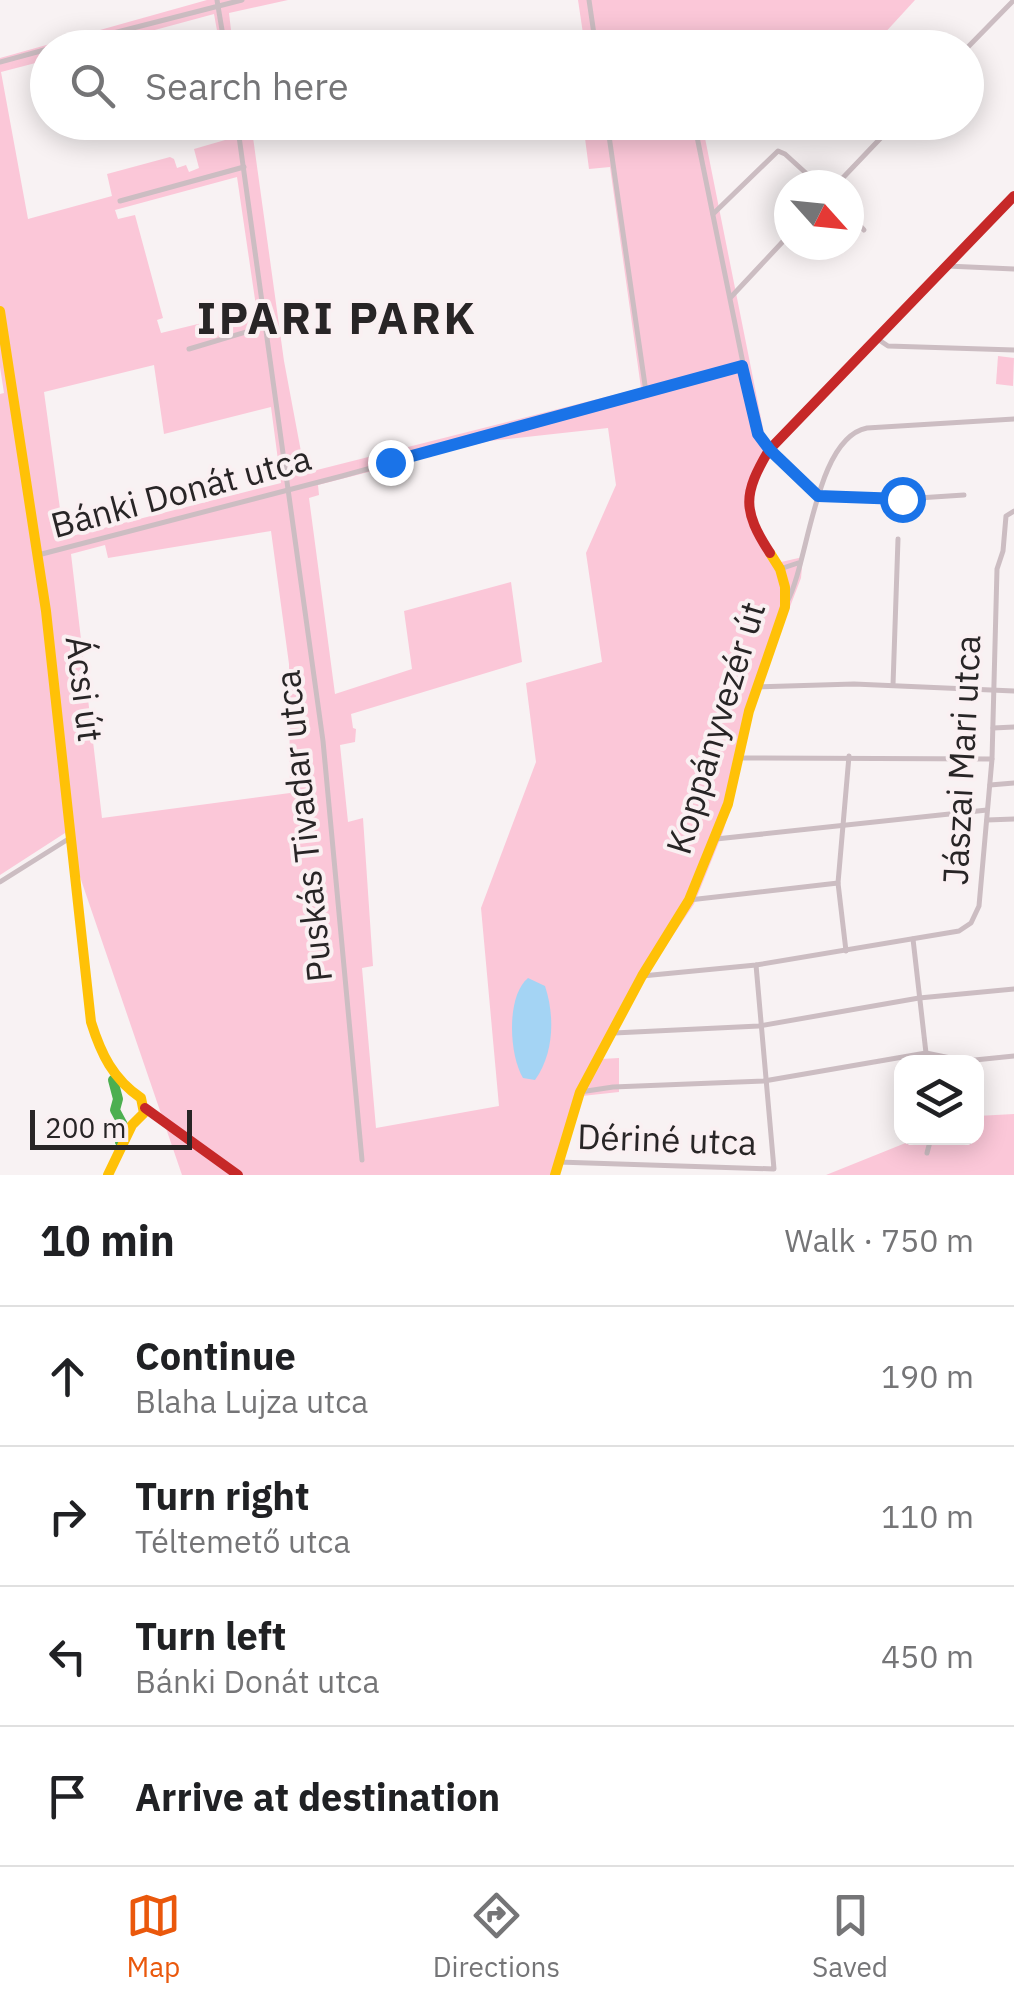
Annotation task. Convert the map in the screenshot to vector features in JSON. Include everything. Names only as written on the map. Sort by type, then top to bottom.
[{"type":"street","points":[[120,30],[242,0]]},
{"type":"street","points":[[588,0],[593,30]]},
{"type":"street","points":[[984,31],[1014,0]]},
{"type":"street","points":[[218,3],[222,30]]},
{"type":"street","points":[[0,62],[30,54]]},
{"type":"street","name":"Puskás Tivadar utca","points":[[240,140],[323,741],[362,1160]]},
{"type":"street","points":[[610,140],[646,392]]},
{"type":"street","points":[[698,140],[756,428],[770,450],[818,496],[902,499],[964,495]]},
{"type":"street","points":[[850,170],[879,140]]},
{"type":"street","points":[[713,214],[778,152],[803,170]]},
{"type":"street","points":[[120,201],[244,167]]},
{"type":"street","name":"Koppányvezér út","points":[[555,1175],[580,1092],[642,976],[689,900],[716,839],[757,687],[784,606],[785,587],[780,569],[749,516],[752,479],[770,450],[1014,196]]},
{"type":"street","points":[[731,296],[774,251]]},
{"type":"street","points":[[947,266],[1014,269]]},
{"type":"street","name":"Ácsi út","points":[[0,311],[38,555],[73,837],[90,1022],[118,1099]]},
{"type":"street","points":[[189,348],[266,326]]},
{"type":"street","points":[[876,338],[888,346],[1014,350]]},
{"type":"street","name":"Bánki Donát utca","points":[[38,555],[742,366]]},
{"type":"street","points":[[784,606],[792,592],[818,496],[841,444],[856,430],[1014,419]]},
{"type":"street","name":"Jászai Mari utca","points":[[642,976],[846,951],[959,930],[970,923],[978,906],[992,759],[997,570],[1006,516],[1014,511]]},
{"type":"street","points":[[893,685],[898,539]]},
{"type":"street","points":[[780,569],[798,563]]},
{"type":"street","points":[[757,687],[893,685],[1014,690]]},
{"type":"street","points":[[993,728],[1014,727]]},
{"type":"street","points":[[846,951],[838,884],[848,756]]},
{"type":"street","points":[[738,758],[992,759]]},
{"type":"street","points":[[990,785],[1014,783]]},
{"type":"street","points":[[716,839],[987,810]]},
{"type":"street","points":[[987,820],[1014,819]]},
{"type":"street","points":[[0,882],[73,837]]},
{"type":"street","points":[[689,900],[838,884]]},
{"type":"street","points":[[913,939],[926,1053]]},
{"type":"street","points":[[756,965],[764,1081]]},
{"type":"street","points":[[614,1033],[759,1026],[919,998],[1014,988]]},
{"type":"street","points":[[580,1092],[764,1081],[929,1055]]},
{"type":"street","points":[[984,1059],[1014,1056]]},
{"type":"street","name":"Ácsi út","points":[[111,1071],[129,1093]]},
{"type":"street","name":"Dériné utca","points":[[558,1162],[774,1169],[764,1081]]},
{"type":"street","points":[[171,1128],[131,1121],[115,1110],[118,1099],[129,1093],[139,1096],[144,1108],[212,1150],[238,1175]]},
{"type":"street","points":[[108,1175],[131,1121],[144,1108]]},
{"type":"street","points":[[927,1154],[929,1145]]},
{"type":"shaded area","points":[[207,0],[288,0],[229,13],[231,30],[217,30],[214,14],[155,30],[100,30]]},
{"type":"shaded area","points":[[578,0],[915,0],[888,30],[582,30]]},
{"type":"shaded area","points":[[30,50],[30,64],[1,72],[28,219],[112,196],[107,174],[170,157],[177,168],[186,165],[189,172],[199,168],[194,149],[225,140],[253,140],[284,361],[305,473],[641,388],[610,167],[589,169],[585,140],[705,140],[765,438],[777,449],[756,479],[752,506],[762,532],[781,562],[803,557],[801,578],[755,698],[723,832],[694,904],[649,971],[601,1059],[619,1058],[619,1092],[582,1096],[558,1175],[182,1175],[65,833],[0,875],[0,394],[4,393],[0,367],[0,58]],"holes":[[[237,177],[257,313],[222,324],[223,330],[210,334],[202,323],[161,333],[157,320],[163,318],[135,215],[118,219],[115,210]],[[154,365],[164,434],[271,407],[281,483],[64,538],[44,392]],[[608,428],[616,485],[586,553],[602,662],[526,683],[536,762],[481,908],[499,1106],[376,1128],[362,968],[373,966],[363,818],[348,822],[340,745],[355,742],[351,714],[522,662],[511,582],[404,611],[412,669],[335,694],[309,498],[319,495],[318,485],[489,441]],[[271,531],[289,664],[290,793],[102,818],[71,554],[105,545],[108,558]]]},
{"type":"shaded area","points":[[998,356],[1014,358],[1013,386],[996,384]]},
{"type":"shaded area","points":[[1014,1114],[1014,1175],[826,1175],[901,1145],[984,1145],[984,1116]]},
{"type":"water","points":[[528,978],[545,986],[551,1022],[546,1059],[535,1080],[523,1078],[513,1041],[516,998]]},
{"type":"traffic: fast","points":[[113,1080],[118,1099],[115,1110],[123,1125],[120,1142]]},
{"type":"traffic: slow","points":[[0,311],[46,611],[91,1022],[109,1065],[141,1098],[144,1113],[132,1125],[108,1175]]},
{"type":"traffic: slow","points":[[555,1175],[580,1092],[642,976],[689,900],[728,804],[749,711],[785,607],[785,587],[770,553]]},
{"type":"traffic: jam","points":[[770,553],[754,525],[749,502],[754,479],[769,450],[1014,196]]},
{"type":"traffic: jam","points":[[145,1108],[238,1175]]},
{"type":"district","name":"IPARI PARK","points":[[337,318]]},
{"type":"route","points":[[390,462],[742,366],[758,434],[818,496],[902,499]]}]
